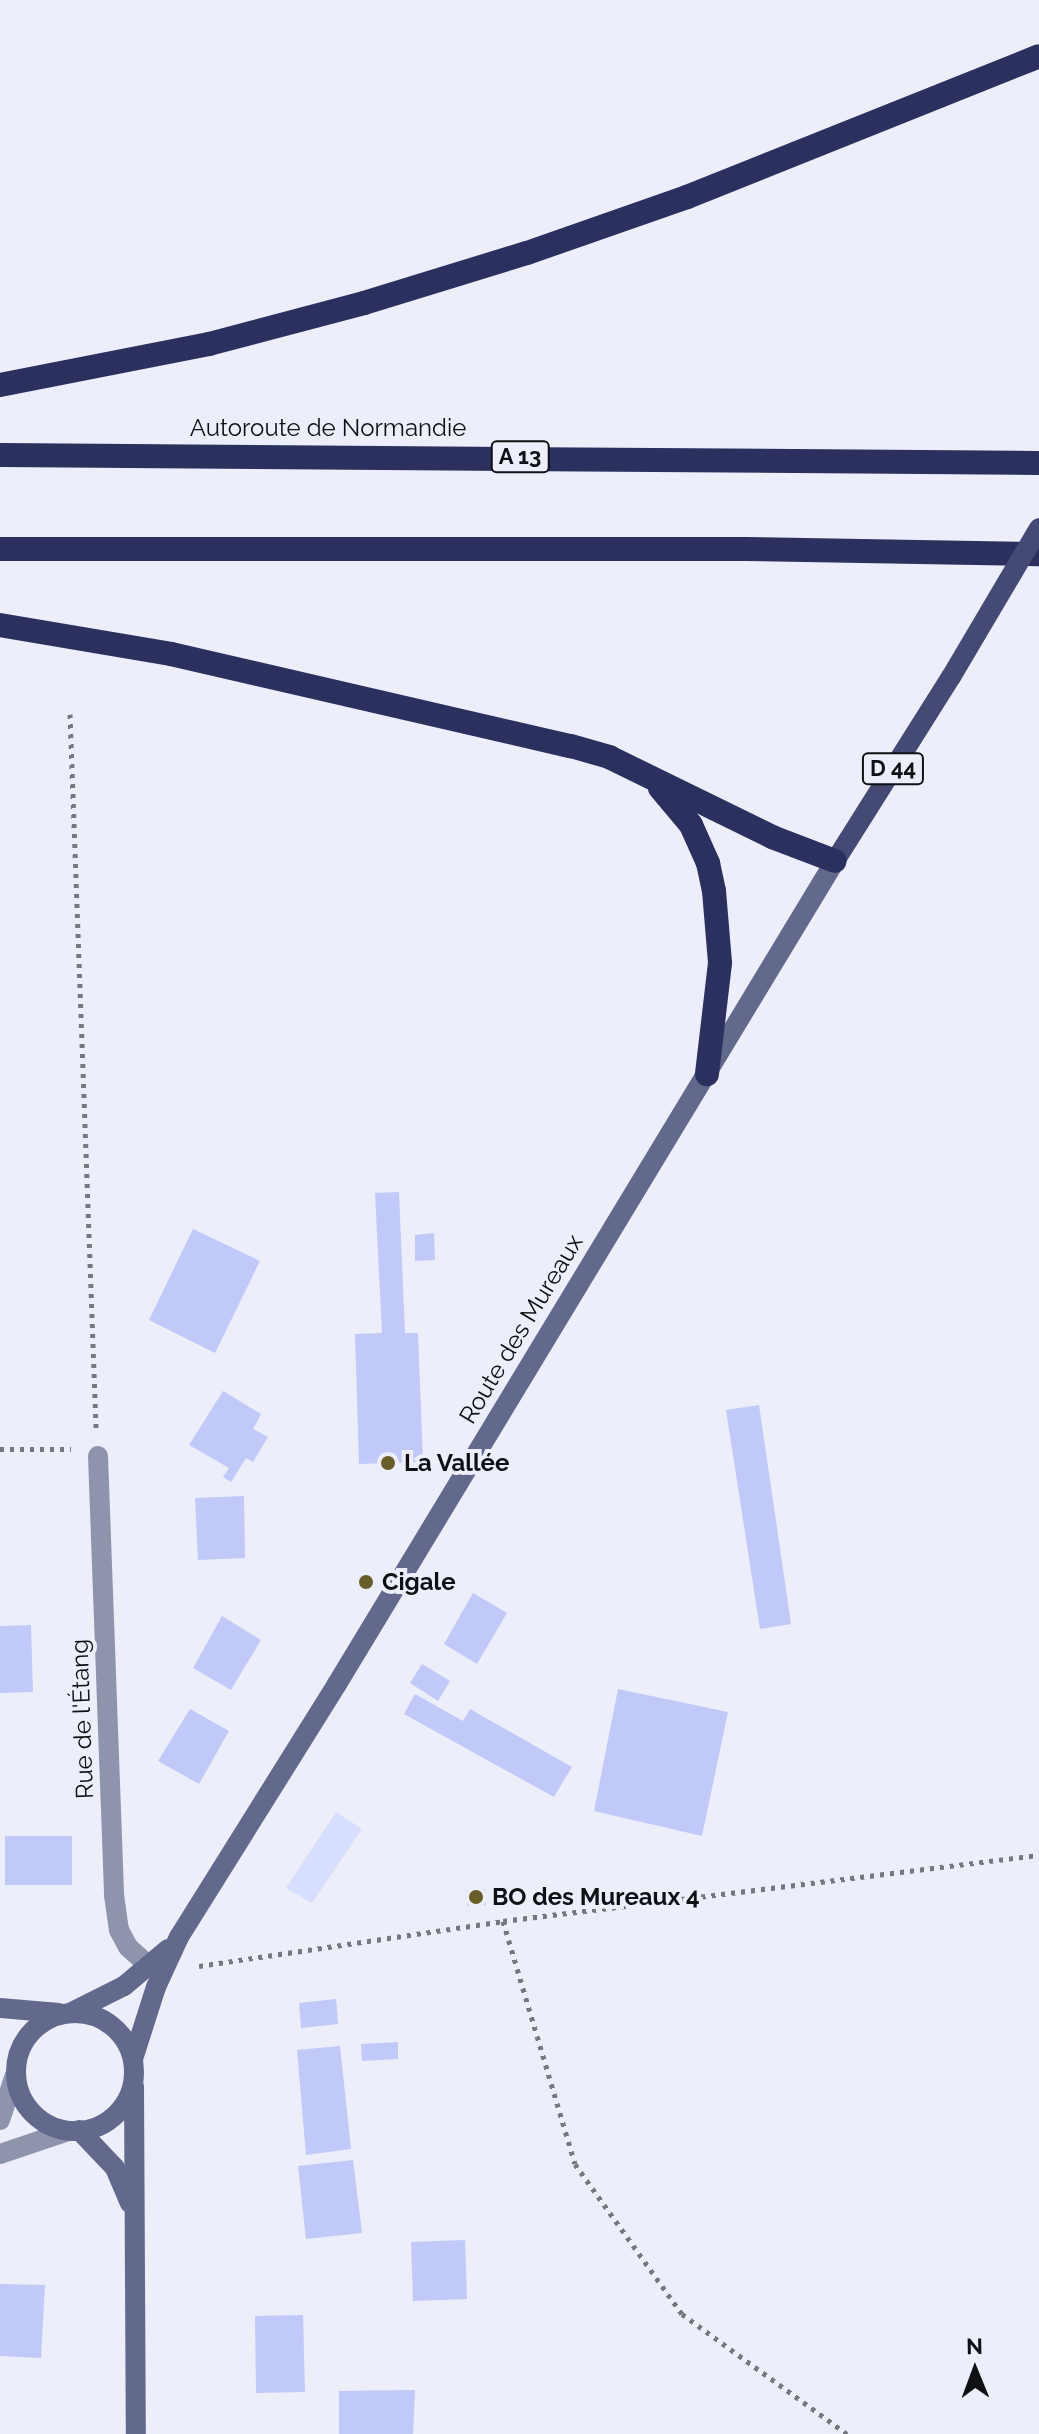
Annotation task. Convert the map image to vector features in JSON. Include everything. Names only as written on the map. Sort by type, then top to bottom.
[{"type":"highway","points":[[0,385],[209,344],[364,303],[527,253],[687,197],[1039,56]]},
{"type":"highway","name":"Autoroute de Normandie","points":[[0,455],[1039,463]]},
{"type":"highway","points":[[0,549],[745,549],[1039,554]]},
{"type":"highway","points":[[0,625],[171,654],[571,746],[609,757],[772,837],[835,861]]},
{"type":"highway","points":[[647,775],[691,825],[708,863],[714,891],[720,963],[707,1074]]},
{"type":"main road","name":"D 44","points":[[835,861],[951,677],[1039,528]]},
{"type":"street","name":"D 44","points":[[707,1074],[835,861]]},
{"type":"street","name":"Route des Mureaux","points":[[134,2068],[146,2015],[179,1937],[707,1074]]},
{"type":"street","name":"Rue de l'Étang","points":[[98,1453],[114,1895],[119,1930],[128,1947],[150,1967]]},
{"type":"street","name":"Route des Mureaux","points":[[66,2013],[110,1995],[150,1967],[179,1937]]},
{"type":"street","points":[[0,2008],[100,2017],[127,2042],[134,2068],[136,2434]]},
{"type":"street","points":[[0,2120],[21,2047],[31,2032],[46,2020],[66,2013]]},
{"type":"street","points":[[0,2045],[16,2070],[23,2101],[35,2115],[51,2126],[74,2130],[115,2168],[136,2227]]},
{"type":"street","points":[[0,2154],[105,2123],[119,2112],[134,2068]]},
{"type":"path","points":[[0,1449],[98,1453],[70,714]]},
{"type":"path","points":[[170,1958],[186,1966],[198,1966],[503,1921],[1039,1855]]},
{"type":"path","points":[[503,1921],[575,2164],[682,2314],[847,2434]]},
{"type":"shaded area","points":[[336,1812],[362,1829],[312,1903],[286,1888]]},
{"type":"building","points":[[399,1192],[405,1333],[418,1333],[423,1462],[359,1464],[355,1334],[382,1333],[375,1193]]},
{"type":"building","points":[[193,1229],[260,1261],[215,1353],[149,1320]]},
{"type":"building","points":[[434,1233],[435,1260],[415,1261],[415,1235]]},
{"type":"building","points":[[223,1391],[261,1414],[253,1429],[268,1437],[253,1462],[246,1458],[231,1482],[223,1477],[229,1468],[189,1445]]},
{"type":"building","points":[[759,1405],[791,1624],[760,1629],[726,1410]]},
{"type":"building","points":[[244,1496],[245,1558],[198,1560],[195,1498]]},
{"type":"building","points":[[473,1593],[507,1613],[477,1664],[444,1644]]},
{"type":"building","points":[[222,1616],[261,1640],[231,1690],[193,1668]]},
{"type":"building","points":[[31,1625],[33,1692],[0,1693],[0,1626]]},
{"type":"building","points":[[422,1664],[450,1681],[438,1701],[410,1683]]},
{"type":"building","points":[[618,1689],[728,1712],[702,1836],[594,1811]]},
{"type":"building","points":[[415,1694],[463,1721],[470,1709],[572,1767],[554,1797],[404,1714]]},
{"type":"building","points":[[190,1709],[229,1731],[199,1784],[158,1761]]},
{"type":"building","points":[[5,1836],[72,1836],[72,1885],[5,1885]]},
{"type":"building","name":"BO des Mureaux 4","points":[[485,1889],[486,1905],[467,1906],[466,1890]]},
{"type":"building","points":[[336,1999],[338,2024],[301,2028],[299,2003]]},
{"type":"building","points":[[398,2042],[398,2059],[362,2061],[361,2044]]},
{"type":"building","points":[[340,2046],[351,2149],[306,2155],[297,2050]]},
{"type":"building","points":[[353,2160],[362,2233],[306,2239],[298,2166]]},
{"type":"building","points":[[465,2240],[467,2299],[413,2301],[411,2242]]},
{"type":"building","points":[[0,2284],[45,2285],[41,2358],[0,2356]]},
{"type":"building","points":[[303,2315],[305,2392],[256,2393],[255,2316]]},
{"type":"building","points":[[415,2390],[413,2434],[339,2434],[339,2391]]},
{"type":"place","name":"La Vallée","points":[[388,1463]]},
{"type":"place","name":"Cigale","points":[[366,1582]]},
{"type":"place","name":"BO des Mureaux 4","points":[[476,1897]]}]
